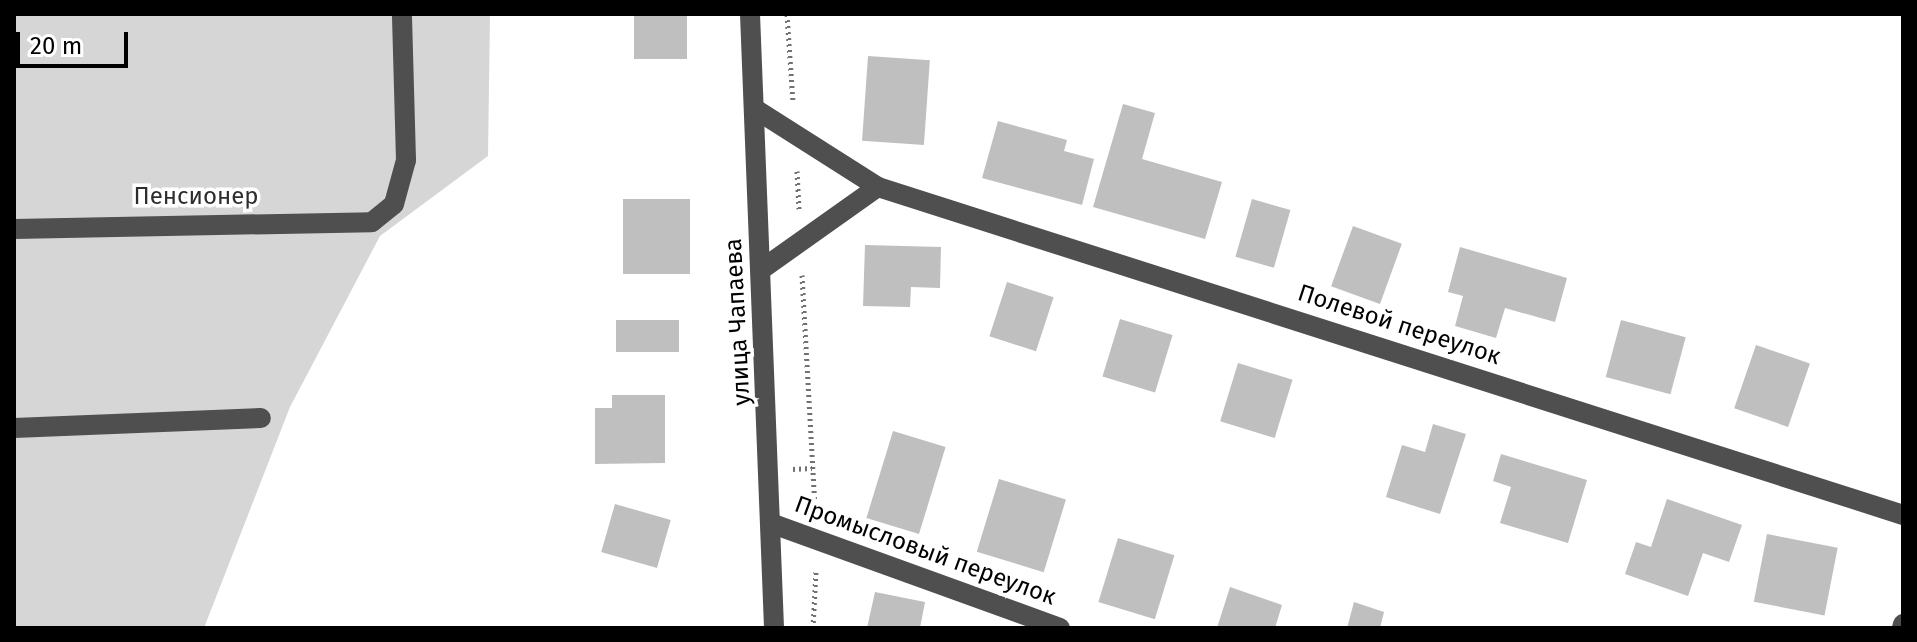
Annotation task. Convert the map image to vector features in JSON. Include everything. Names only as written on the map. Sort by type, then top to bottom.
[{"type":"street","points":[[14,229],[372,222],[394,204],[406,160],[402,14]]},
{"type":"street","name":"улица Чапаева","points":[[750,14],[773,524],[774,628]]},
{"type":"street","name":"Полевой переулок","points":[[755,109],[878,187],[1903,515]]},
{"type":"street","points":[[762,269],[878,187]]},
{"type":"street","points":[[14,428],[261,418]]},
{"type":"street","name":"Промысловый переулок","points":[[773,524],[1060,628]]},
{"type":"path","points":[[787,14],[817,540],[813,628]]},
{"type":"green space","name":"Пенсионер","points":[[14,14],[490,14],[488,156],[380,236],[290,407],[204,628],[14,628]]},
{"type":"building","points":[[634,14],[687,14],[687,59],[634,59]]},
{"type":"building","points":[[868,56],[930,60],[924,145],[862,141]]},
{"type":"building","points":[[1123,104],[1155,113],[1142,159],[1222,182],[1205,239],[1093,207]]},
{"type":"building","points":[[998,121],[1067,140],[1064,151],[1094,159],[1082,205],[982,178]]},
{"type":"building","points":[[623,199],[690,199],[690,274],[623,274]]},
{"type":"building","points":[[1252,199],[1290,210],[1274,268],[1235,257]]},
{"type":"building","points":[[1353,226],[1402,244],[1380,304],[1331,286]]},
{"type":"building","points":[[865,245],[941,247],[940,288],[911,287],[910,307],[863,306]]},
{"type":"building","points":[[1460,247],[1567,278],[1555,322],[1505,308],[1496,338],[1455,326],[1463,296],[1448,292]]},
{"type":"building","points":[[1007,282],[1054,297],[1036,351],[989,336]]},
{"type":"building","points":[[1120,319],[1173,335],[1155,392],[1102,376]]},
{"type":"building","points":[[616,320],[679,320],[679,352],[616,352]]},
{"type":"building","points":[[1621,320],[1686,337],[1670,394],[1606,377]]},
{"type":"building","points":[[1756,345],[1810,364],[1788,427],[1734,408]]},
{"type":"building","points":[[1238,363],[1293,380],[1275,438],[1220,421]]},
{"type":"building","points":[[612,395],[665,395],[665,463],[595,464],[595,408],[612,408]]},
{"type":"building","points":[[1433,424],[1466,434],[1440,514],[1386,497],[1402,445],[1425,452]]},
{"type":"building","points":[[893,431],[946,447],[919,534],[866,518]]},
{"type":"building","points":[[1501,454],[1587,480],[1568,543],[1500,523],[1511,487],[1493,481]]},
{"type":"building","points":[[999,479],[1066,499],[1044,572],[977,552]]},
{"type":"building","points":[[1667,499],[1742,525],[1729,562],[1703,553],[1688,596],[1625,574],[1636,542],[1651,547]]},
{"type":"building","points":[[615,504],[671,520],[657,568],[601,552]]},
{"type":"building","points":[[1767,534],[1838,548],[1825,615],[1754,602]]},
{"type":"building","points":[[1118,538],[1174,555],[1155,619],[1098,602]]},
{"type":"building","points":[[1230,587],[1282,605],[1275,628],[1217,628]]},
{"type":"building","points":[[875,592],[925,602],[920,628],[867,628]]},
{"type":"building","points":[[1354,602],[1384,612],[1380,628],[1347,628]]}]
